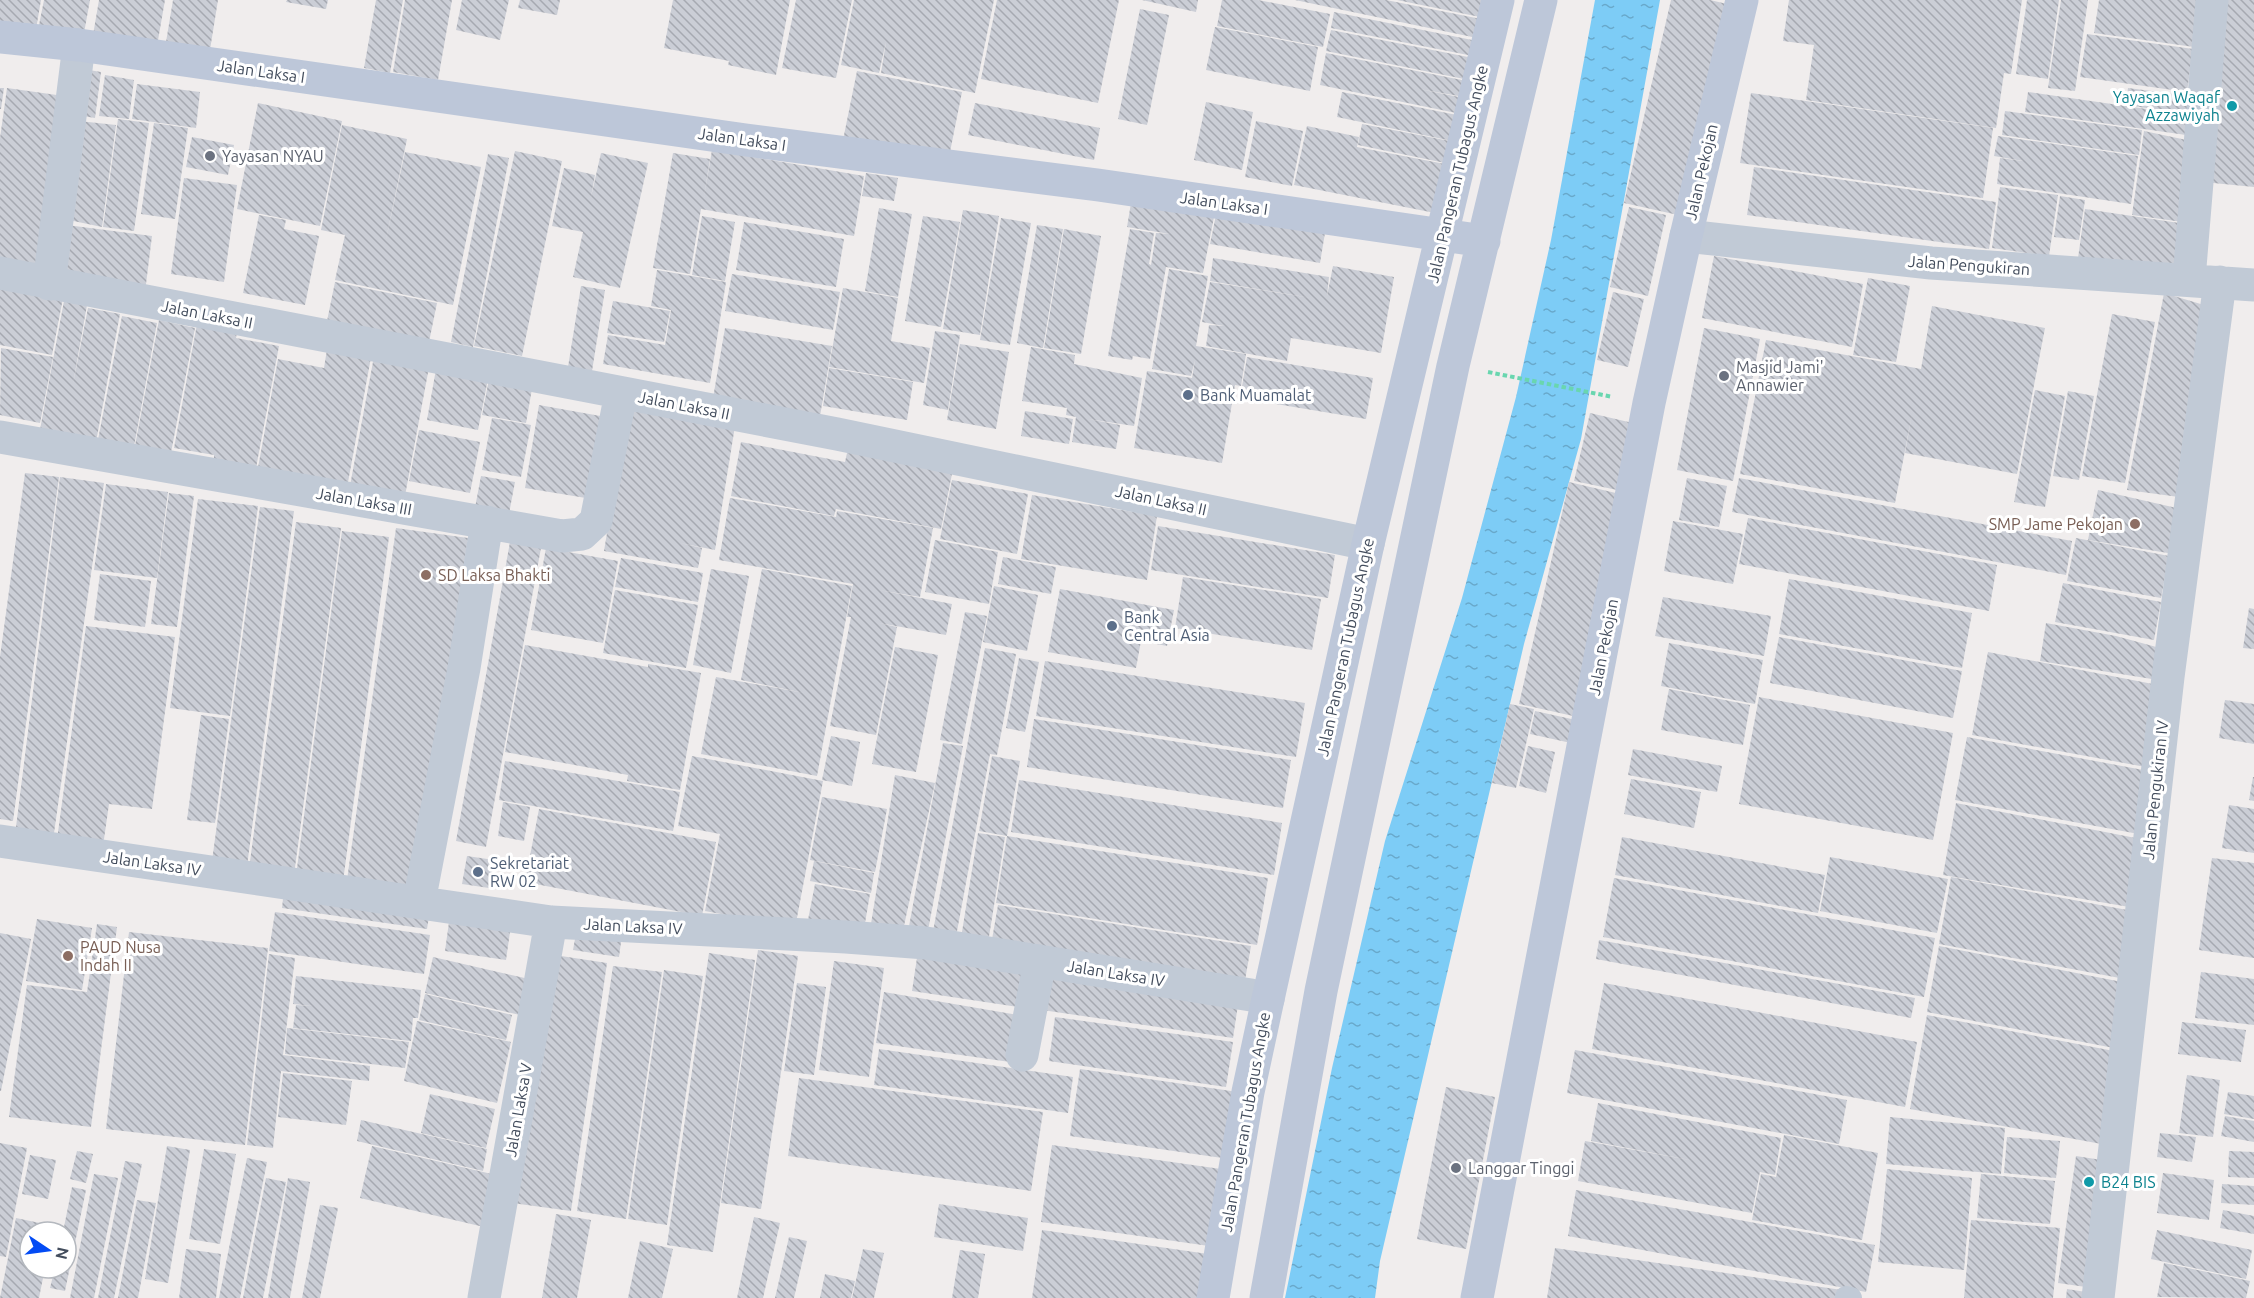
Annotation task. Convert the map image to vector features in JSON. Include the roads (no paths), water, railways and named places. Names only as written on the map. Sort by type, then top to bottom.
[{"type":"street","name":"Jalan Pangeran Tubagus Angke","points":[[1213,1298],[1248,1092],[1268,999],[1368,544],[1498,0]]},
{"type":"street","points":[[1266,1298],[1321,991],[1453,366],[1541,0]]},
{"type":"street","name":"Jalan Pekojan","points":[[1477,1298],[1647,415],[1686,236],[1742,0]]},
{"type":"street","name":"Jalan Pengukiran IV","points":[[2098,1298],[2168,677],[2204,281],[2212,0]]},
{"type":"street","name":"Jalan Laksa I","points":[[0,37],[80,45],[746,140],[1098,185],[1484,242]]},
{"type":"street","points":[[49,284],[80,45]]},
{"type":"street","name":"Jalan Pengukiran","points":[[1686,236],[1931,263],[2254,285]]},
{"type":"street","name":"Jalan Laksa II","points":[[0,273],[873,441],[1368,544]]},
{"type":"street","name":"Jalan Laksa III","points":[[0,437],[562,536],[582,534],[596,520],[621,393]]},
{"type":"street","points":[[419,902],[464,668],[487,522]]},
{"type":"street","name":"Jalan Laksa IV","points":[[0,841],[551,922],[914,942],[1251,994],[1268,999]]},
{"type":"street","name":"Jalan Laksa V","points":[[484,1298],[551,922]]},
{"type":"street","points":[[1022,1055],[1040,961]]},
{"type":"water","points":[[1595,0],[1660,0],[1581,439],[1524,644],[1380,1261],[1375,1298],[1285,1298],[1332,1068],[1385,841],[1462,598],[1516,397],[1551,240]]},
{"type":"place","name":"Yayasan Waqaf Azzawiyah","points":[[2232,106]]},
{"type":"place","name":"Yayasan NYAU","points":[[210,156]]},
{"type":"place","name":"Masjid Jami' Annawier","points":[[1724,376]]},
{"type":"place","name":"Bank Muamalat","points":[[1188,395]]},
{"type":"place","name":"SMP Jame Pekojan","points":[[2135,524]]},
{"type":"place","name":"SD Laksa Bhakti","points":[[426,575]]},
{"type":"place","name":"Bank Central Asia","points":[[1112,626]]},
{"type":"place","name":"Sekretariat RW 02","points":[[478,872]]},
{"type":"place","name":"PAUD Nusa Indah II","points":[[68,956]]},
{"type":"place","name":"Langgar Tinggi","points":[[1456,1168]]},
{"type":"place","name":"B24 BIS","points":[[2089,1182]]}]
